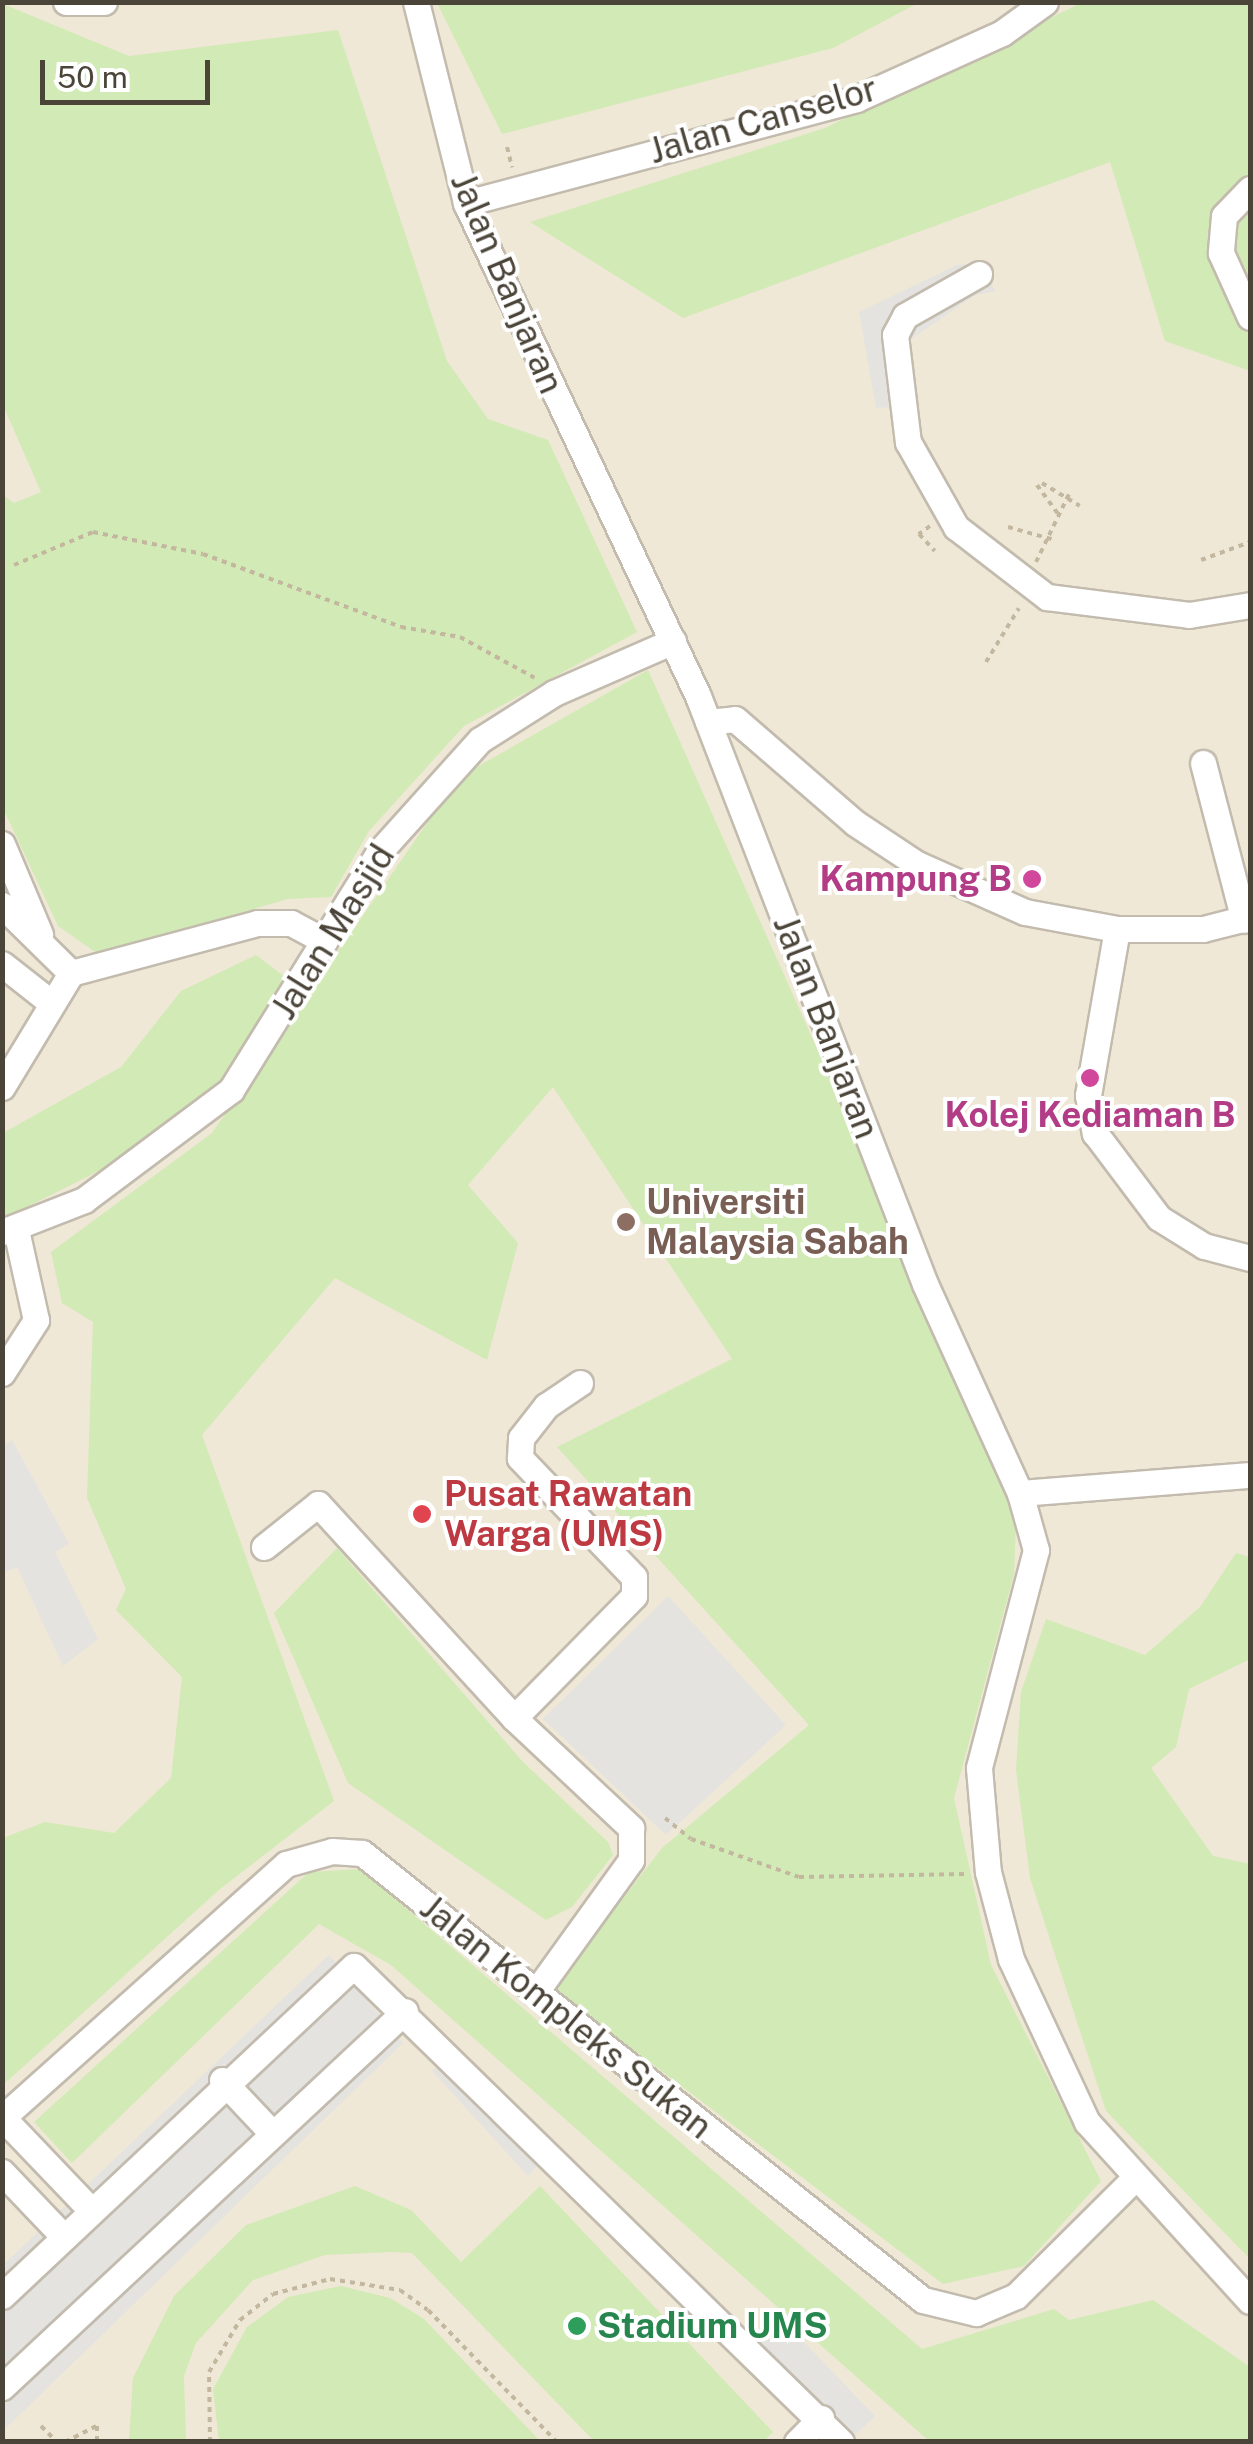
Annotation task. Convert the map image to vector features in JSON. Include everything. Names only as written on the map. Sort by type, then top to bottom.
[{"type":"street","points":[[66,2],[104,2]]},
{"type":"street","name":"Jalan Banjaran","points":[[416,2],[466,203],[708,722],[925,1284],[1020,1492],[1036,1550],[979,1768],[988,1872],[1043,2036],[1088,2122],[1133,2180],[1250,2300]]},
{"type":"street","name":"Jalan Canselor","points":[[466,203],[856,100],[1002,32],[1045,2]]},
{"type":"street","points":[[1250,188],[1224,216],[1222,253],[1250,318]]},
{"type":"street","points":[[979,274],[897,324],[898,368],[908,442],[931,495],[1017,582],[1070,603],[1169,613],[1250,605]]},
{"type":"street","name":"Jalan Masjid","points":[[9,1232],[123,1175],[231,1090],[324,941],[435,784],[480,740],[554,693],[673,641]]},
{"type":"street","points":[[708,722],[735,719],[855,823],[966,889],[1025,912],[1117,929],[1247,918],[1203,763]]},
{"type":"street","points":[[2,844],[48,952]]},
{"type":"street","points":[[2,905],[71,973]]},
{"type":"street","points":[[2,1087],[48,1001],[71,973],[257,923],[292,923],[324,941]]},
{"type":"street","points":[[1117,929],[1088,1095],[1096,1132],[1159,1218],[1204,1246],[1250,1258]]},
{"type":"street","points":[[2,964],[48,1001]]},
{"type":"street","points":[[2,1373],[36,1320],[9,1232]]},
{"type":"street","points":[[514,1718],[634,1596],[634,1577],[520,1458],[521,1438],[546,1406],[580,1383]]},
{"type":"street","points":[[1020,1492],[1250,1474]]},
{"type":"street","points":[[264,1548],[318,1504],[514,1718],[636,1842],[535,1993]]},
{"type":"street","name":"Jalan Kompleks Sukan","points":[[2,2118],[286,1864],[332,1851],[362,1854],[923,2300],[949,2311],[976,2312],[1016,2296],[1133,2180]]},
{"type":"street","points":[[2,2296],[222,2080],[354,1966],[405,2011],[842,2442]]},
{"type":"street","points":[[2,2387],[405,2011]]},
{"type":"street","points":[[222,2080],[272,2133]]},
{"type":"street","points":[[2,2118],[90,2210]]},
{"type":"street","points":[[2,2172],[64,2237]]},
{"type":"street","points":[[797,2442],[821,2418]]},
{"type":"path","points":[[1059,515],[1040,484],[1069,494],[1080,506]]},
{"type":"path","points":[[986,662],[1014,626],[1017,582],[1048,537],[1069,494]]},
{"type":"path","points":[[1008,528],[1055,540]]},
{"type":"path","points":[[14,565],[93,532],[203,554],[401,627],[460,637],[554,693]]},
{"type":"path","points":[[1201,560],[1250,542]]},
{"type":"path","points":[[665,1818],[690,1839],[799,1877],[988,1872]]},
{"type":"path","points":[[210,2442],[209,2372],[240,2320],[273,2294],[330,2279],[400,2290],[428,2310],[556,2442]]},
{"type":"path","points":[[41,2426],[56,2442]]},
{"type":"path","points":[[65,2442],[97,2426],[98,2442]]},
{"type":"shaded area","name":"Universiti Malaysia Sabah","points":[[3,3],[1250,3],[1250,2441],[3,2441]]},
{"type":"shaded area","points":[[977,264],[996,291],[975,295],[910,340],[917,406],[876,408],[859,312],[957,265]]},
{"type":"shaded area","points":[[12,1440],[69,1544],[55,1552],[98,1639],[63,1666],[17,1567],[3,1573],[3,1446]]},
{"type":"shaded area","points":[[668,1596],[786,1725],[666,1835],[543,1719]]},
{"type":"shaded area","points":[[329,1955],[403,2043],[3,2431],[3,2265]]},
{"type":"shaded area","points":[[452,2053],[546,2155],[528,2176],[432,2071]]},
{"type":"shaded area","points":[[780,2317],[875,2416],[849,2441],[757,2341]]},
{"type":"green space","points":[[437,3],[918,3],[833,48],[502,134]]},
{"type":"green space","points":[[1081,3],[1250,3],[1250,371],[1165,341],[1110,162],[683,318],[530,222],[825,128]]},
{"type":"green space","points":[[3,4],[129,56],[338,30],[447,361],[488,419],[548,440],[637,632],[464,726],[369,831],[331,897],[288,899],[98,954],[58,926],[3,808],[3,495],[14,503],[41,492],[3,405]]},
{"type":"green space","points":[[648,670],[1017,1497],[1014,1574],[954,1798],[991,1965],[1101,2181],[1024,2266],[943,2284],[553,1989],[662,1848],[809,1725],[557,1447],[732,1359],[553,1087],[468,1185],[518,1243],[487,1360],[335,1278],[202,1435],[334,1801],[220,1889],[3,2085],[3,1838],[45,1822],[114,1833],[171,1778],[182,1677],[116,1610],[126,1589],[87,1498],[93,1322],[62,1303],[51,1252],[212,1133],[459,777]]},
{"type":"green space","points":[[256,955],[285,977],[223,1080],[133,1154],[3,1219],[3,1133],[121,1067],[181,991]]},
{"type":"green space","points":[[337,1548],[523,1762],[608,1842],[613,1855],[572,1907],[546,1920],[348,1783],[274,1613]]},
{"type":"green space","points":[[1236,1553],[1250,1557],[1250,1659],[1189,1689],[1176,1747],[1151,1768],[1213,1856],[1250,1864],[1250,2259],[1106,2111],[1030,1878],[1016,1770],[1021,1692],[1046,1619],[1145,1655],[1200,1607]]},
{"type":"green space","points":[[360,1869],[922,2349],[1054,2309],[1069,2320],[1153,2300],[1250,2367],[1250,2441],[929,2441],[391,1965],[319,1924],[72,2163],[34,2122],[309,1872]]},
{"type":"green space","name":"Stadium UMS","points":[[355,2186],[411,2210],[461,2262],[540,2186],[773,2432],[764,2441],[594,2441],[412,2253],[391,2252],[325,2255],[253,2280],[196,2343],[184,2376],[186,2441],[129,2441],[133,2378],[174,2296],[246,2225]]},
{"type":"green space","points":[[341,2286],[390,2298],[424,2319],[540,2441],[219,2441],[213,2389],[247,2327],[288,2297]]},
{"type":"place","name":"Kampung B","points":[[1032,879]]},
{"type":"place","name":"Kolej Kediaman B","points":[[1090,1078]]},
{"type":"place","name":"Universiti Malaysia Sabah","points":[[626,1222]]},
{"type":"place","name":"Pusat Rawatan Warga (UMS)","points":[[422,1514]]},
{"type":"place","name":"Stadium UMS","points":[[577,2326]]}]
